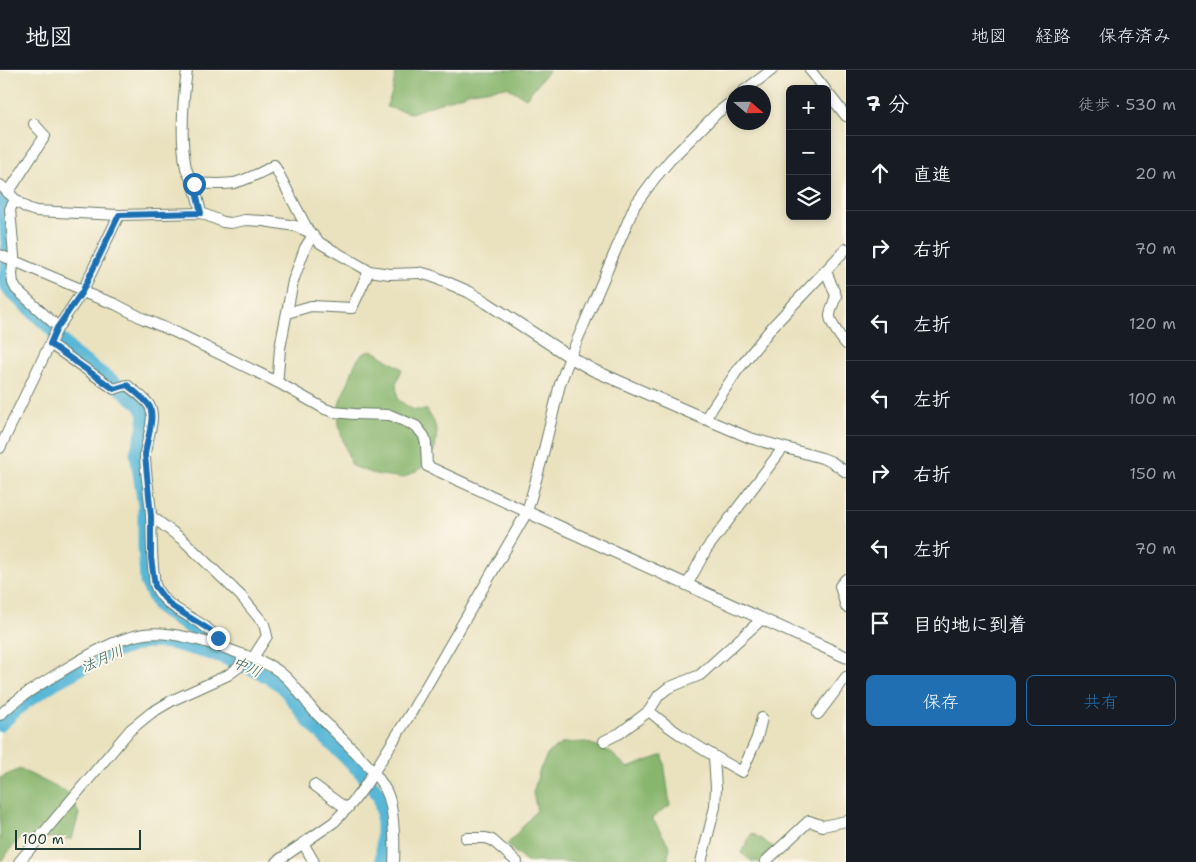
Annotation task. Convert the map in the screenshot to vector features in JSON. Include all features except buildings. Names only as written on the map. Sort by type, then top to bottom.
[{"type":"street","points":[[187,70],[184,89],[184,154],[187,171],[194,184],[201,213]]},
{"type":"street","points":[[752,85],[772,70]]},
{"type":"street","points":[[810,70],[822,85]]},
{"type":"street","points":[[831,97],[846,116]]},
{"type":"street","points":[[276,862],[334,822],[347,809],[365,786],[412,711],[527,512],[560,384],[636,205],[670,160],[726,106]]},
{"type":"street","points":[[34,124],[45,136],[7,193],[14,262],[13,284],[55,334],[114,389],[127,385],[152,410],[145,455],[151,516],[151,558],[155,586],[173,607],[210,630],[223,647],[242,660],[264,662],[280,672],[384,785],[392,810],[394,862]]},
{"type":"street","points":[[194,184],[233,183],[266,171],[274,165],[311,234],[320,243],[369,271],[390,274],[421,273],[432,276],[469,292],[593,370],[750,438],[822,458],[832,462],[846,472]]},
{"type":"street","points":[[7,193],[27,209],[36,211],[119,215],[201,213],[222,222],[264,221],[295,226],[311,234]]},
{"type":"street","points":[[0,448],[55,334],[83,291],[119,215]]},
{"type":"street","points":[[276,382],[280,348],[293,281],[311,234]]},
{"type":"street","points":[[705,419],[737,371],[773,326],[846,249]]},
{"type":"street","points":[[0,255],[115,304],[177,333],[276,382],[325,409],[354,414],[390,415],[416,426],[424,436],[427,466],[846,657]]},
{"type":"street","points":[[287,313],[310,306],[352,308],[369,271]]},
{"type":"street","points":[[826,271],[836,296],[830,319],[846,344]]},
{"type":"street","points":[[687,585],[706,550],[783,448]]},
{"type":"street","points":[[151,516],[183,540],[212,567],[241,596],[264,624],[267,636],[256,653]]},
{"type":"street","points":[[846,580],[840,586],[846,607]]},
{"type":"street","points":[[604,741],[620,733],[649,711],[659,695],[668,688],[700,675],[762,619]]},
{"type":"street","points":[[0,715],[12,703],[93,652],[120,640],[144,634],[167,633],[223,647],[234,646],[248,649],[277,664],[285,677]]},
{"type":"street","points":[[19,862],[130,730],[151,713],[174,700],[228,675],[242,660]]},
{"type":"street","points":[[818,714],[846,677]]},
{"type":"street","points":[[649,711],[677,732],[742,772],[757,738],[762,718]]},
{"type":"street","points":[[701,862],[716,807],[714,756]]},
{"type":"street","points":[[314,786],[347,809]]},
{"type":"street","points":[[765,862],[809,821],[823,826],[846,821]]},
{"type":"street","points":[[466,838],[486,838],[492,840],[518,862]]},
{"type":"street","points":[[303,843],[314,862]]},
{"type":"green space","points":[[396,70],[549,70],[526,98],[507,87],[471,92],[411,113],[386,107],[392,93]]},
{"type":"green space","points":[[372,350],[402,369],[396,384],[398,400],[414,410],[427,410],[437,432],[435,449],[420,469],[403,478],[375,474],[352,466],[339,426],[340,401],[354,366],[363,354]]},
{"type":"green space","points":[[586,742],[609,751],[628,768],[663,755],[670,805],[652,818],[670,847],[667,862],[526,862],[507,845],[537,810],[533,793],[540,769],[549,752],[563,743]]},
{"type":"green space","points":[[20,769],[70,794],[79,814],[72,839],[20,838],[0,862],[0,778]]},
{"type":"green space","points":[[752,833],[775,848],[761,862],[753,862],[741,853]]},
{"type":"waterway","name":"中川","points":[[0,201],[6,216],[9,251],[5,280],[9,289],[50,327],[73,354],[121,388],[140,404],[146,414],[144,431],[137,453],[145,505],[147,582],[159,606],[178,620],[206,634],[219,655]]},
{"type":"waterway","name":"中川","points":[[0,724],[22,704],[53,683],[107,654],[144,641],[170,642],[219,655],[259,671],[283,686],[310,722],[363,774],[380,796],[383,814],[383,862]]},
{"type":"route","points":[[194,184],[201,213],[119,215],[82,292],[57,328],[50,344],[114,389],[127,385],[152,410],[145,455],[151,516],[151,558],[155,586],[173,607],[210,630],[218,638]]},
{"type":"water label","name":"法月川","points":[[102,659]]}]
